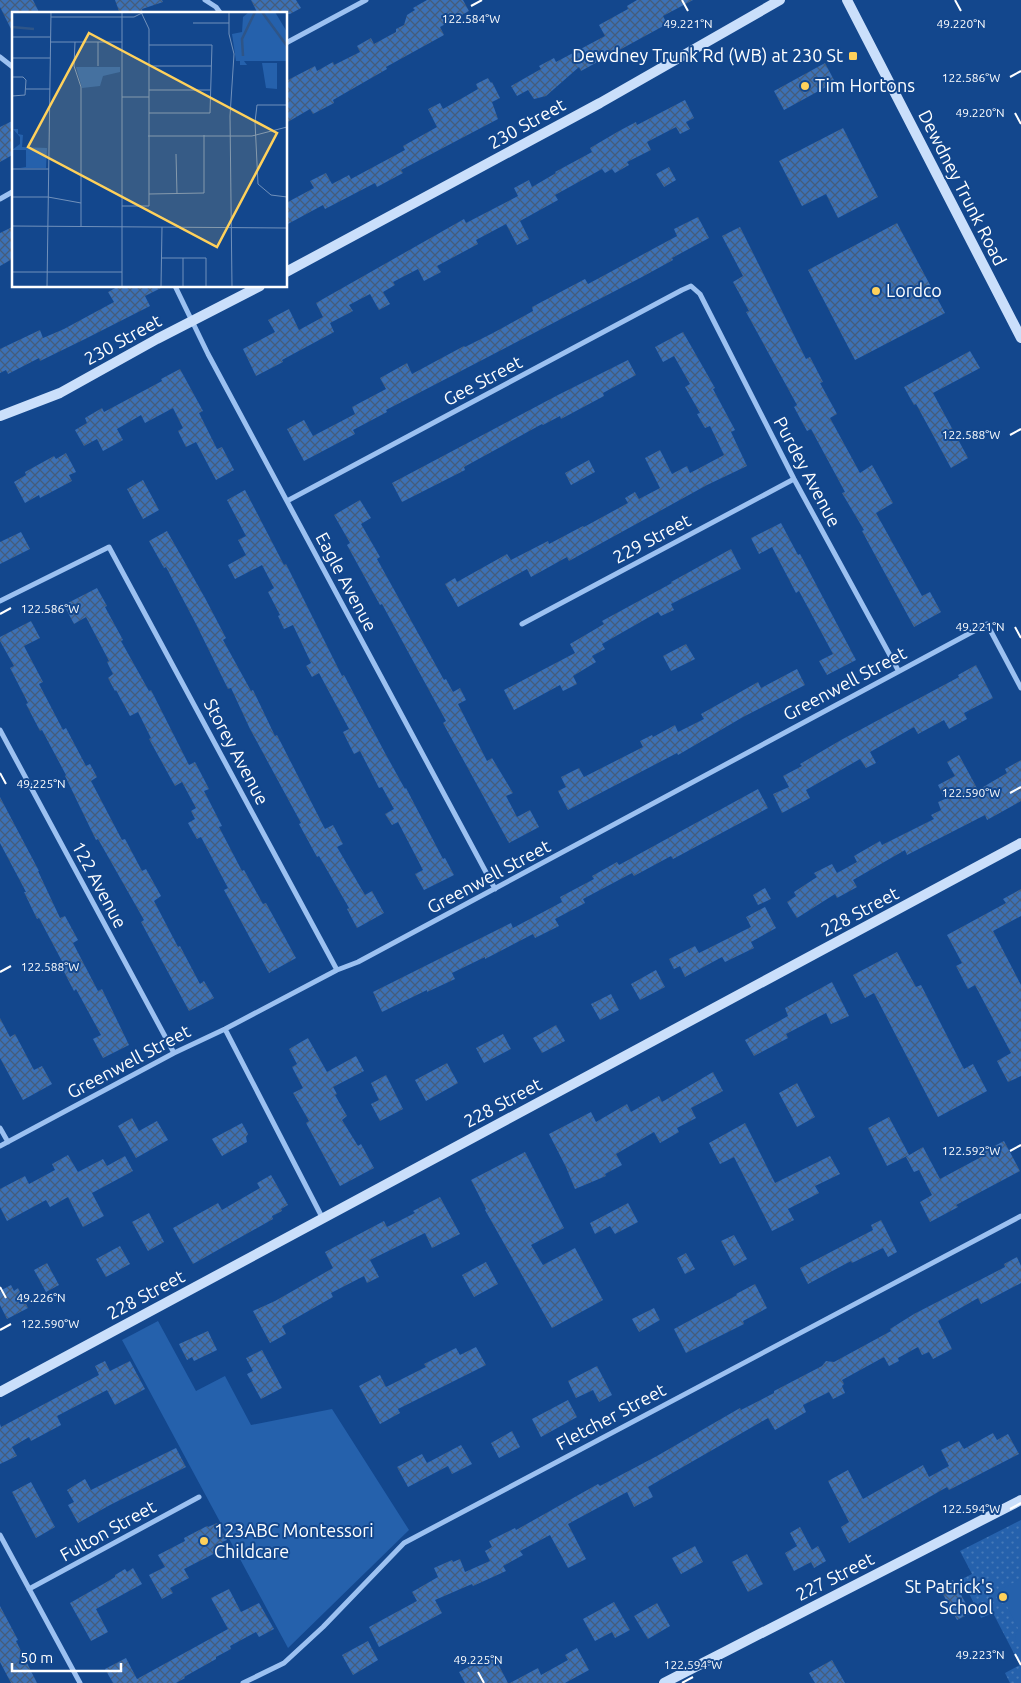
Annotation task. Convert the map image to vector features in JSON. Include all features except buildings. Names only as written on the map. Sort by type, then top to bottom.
[{"type":"street","points":[[205,0],[216,7],[220,12]]},
{"type":"street","points":[[288,42],[366,0]]},
{"type":"street","name":"230 Street","points":[[288,271],[600,103],[780,0]]},
{"type":"street","name":"Dewdney Trunk Road","points":[[847,0],[1021,338]]},
{"type":"street","points":[[0,57],[12,66]]},
{"type":"street","points":[[0,199],[12,192]]},
{"type":"street","name":"Purdey Avenue","points":[[691,286],[700,294],[794,479],[898,670]]},
{"type":"street","name":"Gee Street","points":[[287,501],[691,286]]},
{"type":"street","name":"Eagle Avenue","points":[[175,288],[495,889]]},
{"type":"street","name":"230 Street","points":[[0,416],[60,393],[157,339],[256,288]]},
{"type":"street","name":"229 Street","points":[[522,624],[794,479]]},
{"type":"street","name":"Storey Avenue","points":[[0,601],[109,547],[338,970]]},
{"type":"street","name":"Greenwell Street","points":[[0,1146],[174,1053],[225,1029],[338,970],[358,962],[898,670],[987,624],[1021,688]]},
{"type":"street","name":"122 Avenue","points":[[0,730],[174,1053]]},
{"type":"street","name":"228 Street","points":[[0,1392],[1021,843]]},
{"type":"street","points":[[225,1029],[323,1219]]},
{"type":"street","points":[[0,1128],[8,1142]]},
{"type":"street","name":"Fletcher Street","points":[[243,1683],[284,1663],[324,1627],[404,1543],[1021,1216]]},
{"type":"street","name":"Fulton Street","points":[[29,1589],[199,1497]]},
{"type":"street","name":"227 Street","points":[[664,1683],[1021,1500]]},
{"type":"street","points":[[0,1535],[80,1683]]},
{"type":"shaded area","points":[[158,1321],[196,1391],[225,1376],[251,1425],[332,1409],[409,1530],[288,1648],[122,1340]]},
{"type":"shaded area","name":"St Patrick's School","points":[[1021,1520],[1021,1683],[1010,1683],[1005,1673],[1020,1665],[993,1613],[981,1618],[962,1579],[972,1574],[960,1551]]},
{"type":"shaded area","points":[[1021,1579],[1021,1650],[1015,1638],[1018,1628],[999,1590]]},
{"type":"place","name":"Dewdney Trunk Rd (WB) at 230 St","points":[[853,56]]},
{"type":"place","name":"Tim Hortons","points":[[805,86]]},
{"type":"place","name":"Lordco","points":[[876,291]]},
{"type":"place","name":"123ABC Montessori Childcare","points":[[204,1541]]},
{"type":"place","name":"St Patrick's School","points":[[1003,1597]]}]
